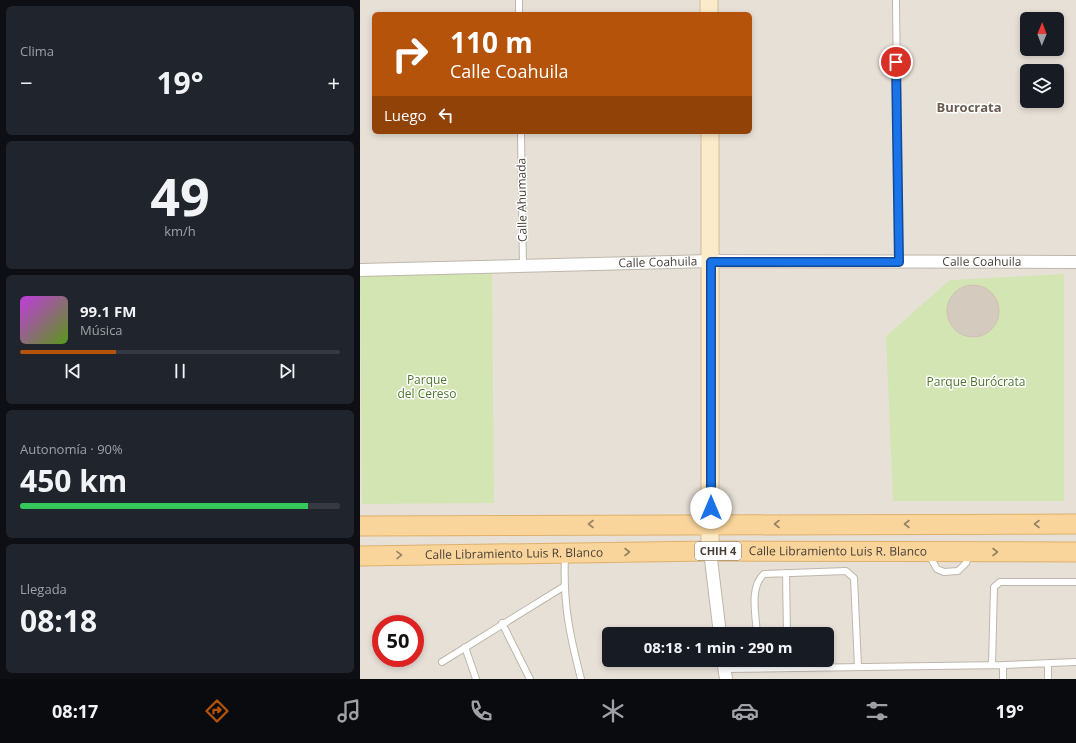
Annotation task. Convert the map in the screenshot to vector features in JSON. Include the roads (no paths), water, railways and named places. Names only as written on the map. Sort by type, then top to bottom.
[{"type":"main road","points":[[709,0],[709,12]]},
{"type":"main road","points":[[710,134],[710,551]]},
{"type":"main road","points":[[360,526],[1076,524]]},
{"type":"main road","name":"Calle Libramiento Luis R. Blanco","points":[[360,556],[710,551],[1076,552]]},
{"type":"street","name":"Calle Coahuila","points":[[360,270],[711,262],[1076,262]]},
{"type":"street","points":[[710,551],[719,627]]},
{"type":"lane","points":[[519,0],[519,12]]},
{"type":"lane","points":[[896,0],[899,262]]},
{"type":"lane","name":"Calle Ahumada","points":[[521,134],[523,267]]},
{"type":"lane","points":[[565,552],[563,587],[569,634],[581,679]]},
{"type":"lane","points":[[757,627],[755,587],[758,579],[764,574],[846,571],[854,578],[858,667]]},
{"type":"lane","points":[[786,573],[787,627]]},
{"type":"lane","points":[[992,665],[994,587],[1000,582],[1076,582]]},
{"type":"lane","points":[[442,662],[502,623],[563,587]]},
{"type":"lane","points":[[502,623],[530,679]]},
{"type":"lane","points":[[465,647],[476,679]]},
{"type":"lane","points":[[724,669],[1003,665],[1076,662]]},
{"type":"lane","points":[[1048,663],[1048,679]]},
{"type":"lane","points":[[1003,665],[1003,679]]},
{"type":"district","name":"Burocrata","points":[[969,107]]},
{"type":"park label","name":"Parque Burócrata","points":[[976,382]]},
{"type":"park label","name":"Parque del Cereso","points":[[427,387]]}]
